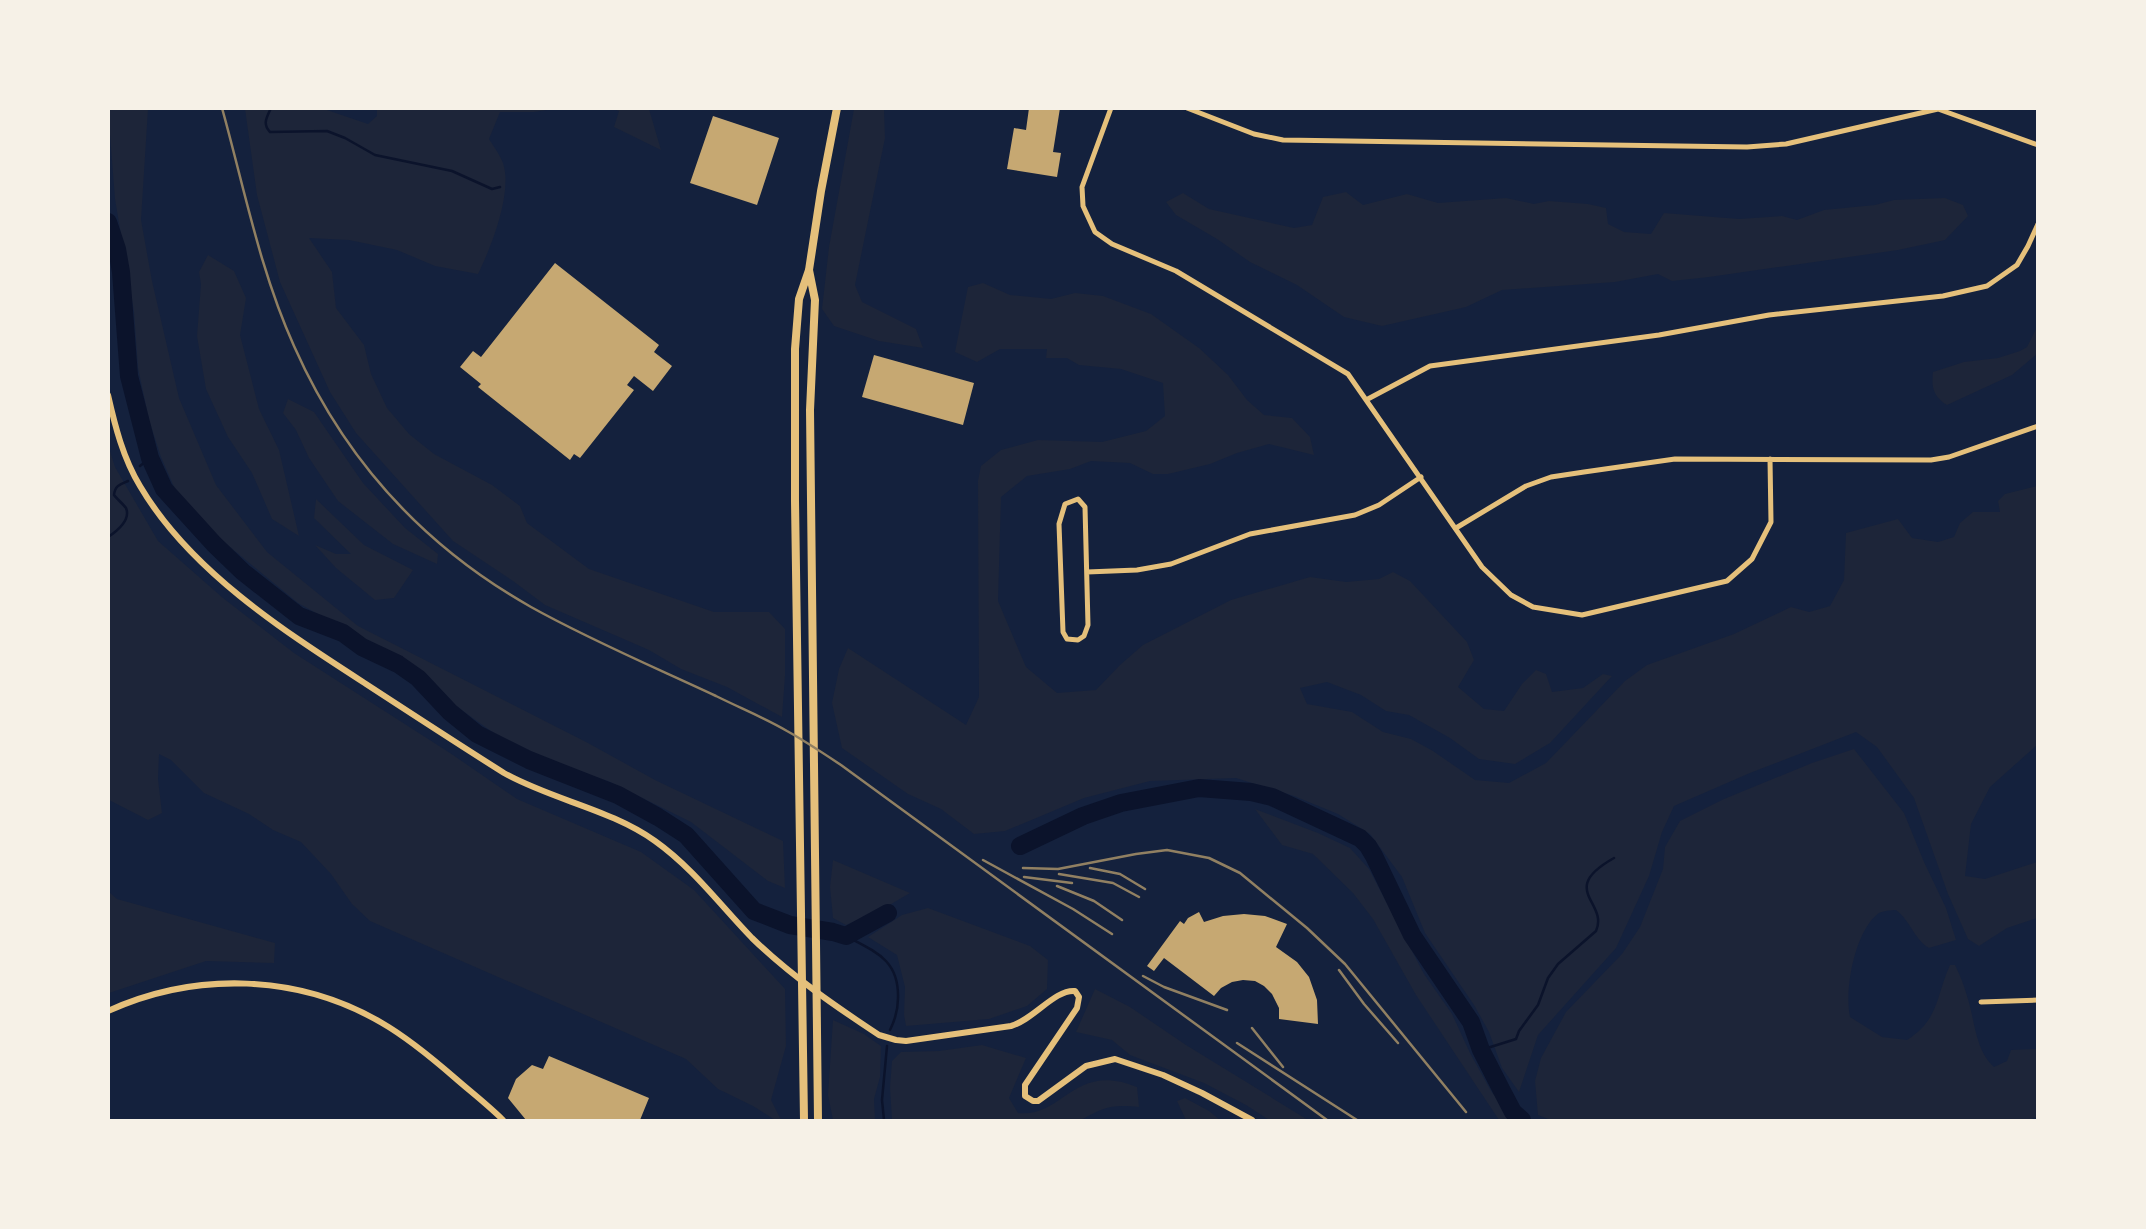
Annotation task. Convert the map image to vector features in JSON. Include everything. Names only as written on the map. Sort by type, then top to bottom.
[{"type":"highway","points":[[804,1121],[795,349],[799,299],[809,270],[821,191],[838,110]]},
{"type":"highway","points":[[809,270],[815,300],[810,380],[818,1121]]},
{"type":"street","points":[[1111,108],[1082,187],[1083,206],[1095,232],[1112,244],[1177,271],[1348,374],[1482,567],[1511,595],[1533,607],[1582,615],[1727,581],[1752,559],[1771,522],[1770,459]]},
{"type":"street","points":[[1187,108],[1254,134],[1283,140],[1747,147],[1786,144],[1938,108],[2038,145]]},
{"type":"street","points":[[1366,400],[1430,366],[1659,335],[1769,315],[1943,296],[1987,286],[2017,265],[2038,224]]},
{"type":"street","points":[[108,395],[129,465],[145,495],[190,548],[247,603],[288,633],[505,773],[536,789],[628,825],[655,841],[686,867],[750,936],[785,968],[879,1035],[896,1041],[906,1041],[1011,1026],[1027,1020],[1061,994],[1075,991],[1079,997],[1076,1008],[1025,1085],[1025,1096],[1028,1099],[1038,1101],[1086,1066],[1115,1059],[1163,1075],[1252,1121]]},
{"type":"street","points":[[1456,528],[1526,486],[1551,477],[1675,459],[1931,460],[1949,457],[2038,426]]},
{"type":"street","points":[[1087,572],[1137,570],[1171,564],[1250,534],[1355,515],[1379,505],[1421,477]]},
{"type":"street","points":[[1078,499],[1085,507],[1087,572],[1088,625],[1084,636],[1078,640],[1068,639],[1063,632],[1059,524],[1065,504],[1078,499]]},
{"type":"street","points":[[108,1011],[164,992],[215,983],[274,985],[309,993],[349,1006],[397,1032],[434,1060],[503,1121]]},
{"type":"street","points":[[1981,1002],[2038,1000]]},
{"type":"shaded area","points":[[108,109],[148,109],[141,220],[179,398],[216,485],[267,552],[358,626],[655,780],[783,841],[785,888],[768,881],[691,822],[610,782],[553,762],[495,734],[456,706],[426,674],[298,603],[224,542],[178,496],[149,420],[138,368],[134,312],[115,199]]},
{"type":"shaded area","points":[[245,109],[324,109],[368,124],[377,116],[377,109],[553,109],[500,112],[489,139],[503,163],[503,204],[489,250],[478,274],[435,266],[397,250],[349,240],[309,238],[332,272],[336,308],[364,345],[371,374],[387,408],[409,434],[434,454],[492,485],[520,506],[527,523],[589,569],[714,612],[769,612],[785,629],[782,717],[727,687],[681,669],[649,650],[545,605],[453,541],[356,433],[330,392],[280,282],[257,195]]},
{"type":"shaded area","points":[[613,109],[649,109],[661,150],[614,127],[619,111]]},
{"type":"shaded area","points":[[854,109],[884,109],[885,138],[855,285],[862,302],[916,329],[923,348],[879,341],[834,326],[822,309],[829,247]]},
{"type":"shaded area","points":[[1346,192],[1363,205],[1407,194],[1438,203],[1506,198],[1534,204],[1549,201],[1588,204],[1606,208],[1608,224],[1624,232],[1651,234],[1664,213],[1739,219],[1782,216],[1797,220],[1824,210],[1875,205],[1894,200],[1945,198],[1963,205],[1968,216],[1945,240],[1898,250],[1672,281],[1658,274],[1615,282],[1502,290],[1466,307],[1382,326],[1344,317],[1297,285],[1250,262],[1176,215],[1166,202],[1183,193],[1209,209],[1294,228],[1312,225],[1323,197]]},
{"type":"shaded area","points":[[208,255],[234,271],[246,298],[240,335],[259,409],[279,450],[299,536],[272,519],[252,473],[228,437],[206,389],[197,336],[201,284],[199,272]]},
{"type":"shaded area","points":[[983,283],[1010,295],[1051,299],[1075,293],[1103,296],[1151,314],[1199,348],[1264,415],[1292,418],[1310,437],[1314,455],[1269,444],[1210,464],[1168,474],[1153,474],[1130,463],[1091,461],[1070,469],[1027,476],[1001,497],[998,601],[1026,667],[1057,693],[1096,690],[1143,645],[1231,600],[1310,577],[1346,582],[1379,579],[1393,572],[1410,581],[1467,642],[1474,660],[1458,687],[1484,709],[1504,711],[1522,684],[1536,670],[1546,674],[1552,692],[1583,688],[1603,674],[1612,676],[1550,743],[1515,764],[1479,759],[1450,738],[1409,715],[1386,711],[1361,695],[1327,682],[1300,688],[1307,704],[1352,712],[1383,732],[1411,739],[1433,751],[1475,780],[1509,783],[1546,763],[1625,681],[1647,665],[1734,634],[1791,607],[1809,612],[1830,606],[1844,580],[1846,533],[1898,519],[1912,538],[1938,542],[1954,537],[1960,523],[1973,512],[2000,512],[1998,501],[2005,494],[2037,486],[2037,745],[1990,787],[1971,824],[1965,876],[1985,879],[2037,862],[2037,918],[2007,928],[1979,946],[1968,939],[1948,894],[1914,798],[1877,747],[1856,732],[1674,806],[1662,832],[1649,876],[1616,948],[1538,1035],[1519,1092],[1502,1068],[1489,1032],[1474,1005],[1425,933],[1402,877],[1370,834],[1338,814],[1294,796],[1236,778],[1150,781],[1084,798],[1005,831],[974,834],[941,809],[908,794],[842,748],[832,703],[839,669],[848,648],[966,725],[979,697],[978,481],[981,466],[1001,450],[1038,440],[1102,442],[1146,431],[1165,416],[1163,383],[1121,369],[1079,365],[1067,358],[1046,358],[1047,349],[1000,349],[977,362],[955,352],[968,287]]},
{"type":"shaded area","points":[[2037,327],[2037,354],[2012,375],[1947,405],[1936,395],[1933,372],[1964,362],[1998,358],[2020,351],[2027,347]]},
{"type":"shaded area","points":[[288,399],[314,412],[363,483],[405,528],[438,554],[437,564],[393,544],[338,501],[283,413]]},
{"type":"shaded area","points":[[109,448],[115,467],[158,541],[223,598],[294,653],[517,799],[641,852],[694,890],[785,989],[786,1046],[771,1100],[781,1120],[775,1120],[718,1089],[686,1059],[370,921],[352,904],[331,874],[301,842],[204,793],[171,760],[159,754],[158,779],[162,813],[148,820],[109,800]]},
{"type":"shaded area","points":[[316,499],[364,545],[413,570],[394,598],[375,600],[336,568],[315,545],[336,554],[351,554],[314,518]]},
{"type":"shaded area","points":[[1854,749],[1904,813],[1946,908],[1956,940],[1929,948],[1919,940],[1896,910],[1879,913],[1864,933],[1853,961],[1849,992],[1850,1017],[1882,1037],[1907,1040],[1931,1016],[1950,965],[1955,965],[1966,992],[1979,1043],[1994,1067],[2007,1061],[2011,1050],[2037,1049],[2037,1117],[2032,1120],[1551,1120],[1538,1115],[1535,1081],[1541,1058],[1566,1012],[1622,954],[1640,927],[1663,869],[1665,847],[1680,821],[1724,799]]},
{"type":"shaded area","points":[[1255,809],[1350,848],[1369,869],[1424,974],[1452,1014],[1491,1091],[1513,1120],[1499,1120],[1416,995],[1373,919],[1353,893],[1313,854],[1282,845]]},
{"type":"shaded area","points":[[833,860],[910,893],[881,910],[846,925],[833,918],[830,887]]},
{"type":"shaded area","points":[[109,892],[117,899],[275,943],[274,963],[206,961],[109,993]]},
{"type":"shaded area","points":[[928,908],[1030,946],[1048,960],[1047,989],[1027,1006],[989,1019],[906,1026],[905,987],[897,955],[868,937],[902,915]]},
{"type":"shaded area","points":[[1095,989],[1130,1007],[1308,1120],[1269,1120],[1204,1083],[1130,1055],[1112,1040],[1076,1032]]},
{"type":"shaded area","points":[[833,1020],[864,1034],[881,1046],[880,1077],[874,1099],[875,1120],[833,1120],[828,1095]]},
{"type":"shaded area","points":[[982,1045],[1026,1058],[1009,1098],[1018,1113],[1047,1107],[1084,1085],[1098,1081],[1116,1081],[1137,1087],[1139,1107],[1108,1108],[1081,1120],[892,1120],[892,1061],[901,1052],[939,1051]]},
{"type":"shaded area","points":[[1185,1098],[1220,1120],[1186,1120],[1177,1101]]},
{"type":"building","points":[[1029,108],[1060,108],[1053,152],[1061,153],[1057,177],[1007,169],[1014,128],[1026,130]]},
{"type":"building","points":[[713,116],[779,138],[757,205],[690,183]]},
{"type":"building","points":[[555,263],[659,345],[654,352],[672,366],[653,391],[634,376],[627,385],[634,390],[580,458],[574,454],[570,460],[478,387],[481,384],[460,367],[473,351],[481,357]]},
{"type":"building","points":[[874,355],[974,383],[963,425],[862,397]]},
{"type":"building","points":[[1199,912],[1204,922],[1223,916],[1244,914],[1265,916],[1287,924],[1276,947],[1297,962],[1309,977],[1317,1000],[1318,1024],[1279,1019],[1279,1008],[1272,994],[1255,981],[1232,982],[1214,996],[1164,958],[1154,971],[1147,966],[1180,921],[1184,924],[1188,918]]},
{"type":"building","points":[[549,1056],[649,1098],[640,1120],[526,1120],[508,1098],[516,1079],[532,1065],[543,1069]]},
{"type":"waterway","points":[[271,108],[266,123],[270,132],[327,131],[375,155],[452,171],[492,189],[500,187]]},
{"type":"waterway","points":[[108,222],[121,272],[129,376],[150,458],[164,489],[243,572],[299,616],[343,633],[362,647],[398,664],[418,678],[450,712],[477,734],[529,760],[618,795],[686,835],[754,911],[790,925],[846,936],[888,913]]},
{"type":"waterway","points":[[140,466],[150,458]]},
{"type":"waterway","points":[[108,537],[127,517],[126,508],[114,495],[117,487],[128,481]]},
{"type":"waterway","points":[[1020,846],[1083,816],[1121,803],[1199,788],[1251,792],[1272,797],[1360,838],[1374,856],[1412,935],[1471,1022],[1481,1050],[1502,1091],[1513,1112],[1522,1120]]},
{"type":"waterway","points":[[1481,1050],[1516,1039],[1538,1005],[1548,978],[1558,964],[1596,931],[1598,921],[1588,896],[1589,879],[1597,869],[1614,858]]},
{"type":"waterway","points":[[846,936],[884,959],[895,975],[898,1002],[890,1030]]},
{"type":"waterway","points":[[884,1120],[882,1100],[887,1046]]},
{"type":"railway","points":[[222,108],[262,259],[294,346],[314,387],[362,462],[422,527],[455,556],[531,607],[770,722],[841,765],[1327,1120]]},
{"type":"railway","points":[[1023,868],[1058,869],[1167,850],[1209,858],[1240,873],[1307,928],[1345,964],[1466,1112]]},
{"type":"railway","points":[[983,860],[1073,909],[1112,934]]},
{"type":"railway","points":[[1090,868],[1120,874],[1145,889]]},
{"type":"railway","points":[[1059,874],[1113,883],[1139,897]]},
{"type":"railway","points":[[1024,877],[1072,883]]},
{"type":"railway","points":[[1057,886],[1094,901],[1122,920]]},
{"type":"railway","points":[[1339,970],[1398,1043]]},
{"type":"railway","points":[[1143,976],[1164,987],[1227,1010]]},
{"type":"railway","points":[[1252,1028],[1283,1067]]},
{"type":"railway","points":[[1237,1043],[1357,1120]]}]
